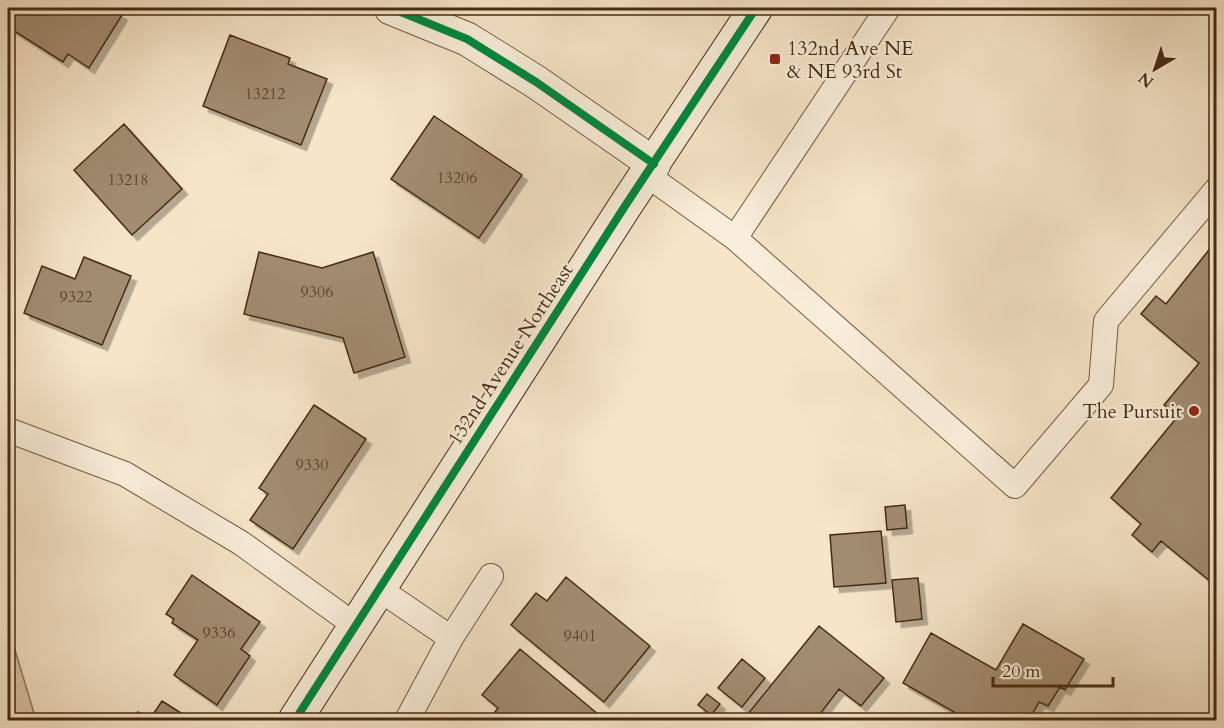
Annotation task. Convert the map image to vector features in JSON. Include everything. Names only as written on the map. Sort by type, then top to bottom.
[{"type":"street","points":[[391,8],[467,39],[536,82],[651,169]]},
{"type":"street","name":"132nd Avenue Northeast","points":[[295,720],[756,8]]},
{"type":"lane","points":[[735,238],[878,11]]},
{"type":"lane","points":[[651,169],[735,238],[1015,486],[1101,385],[1106,321],[1216,190]]},
{"type":"lane","points":[[8,430],[124,474],[241,543],[356,626]]},
{"type":"lane","points":[[407,720],[451,638],[491,576]]},
{"type":"lane","points":[[379,589],[451,638]]},
{"type":"shaded area","points":[[8,627],[34,713],[42,720],[8,720]]},
{"type":"building","points":[[20,8],[110,8],[122,15],[89,68],[68,54],[63,62],[8,27]]},
{"type":"building","points":[[230,35],[290,58],[288,64],[327,79],[301,145],[203,106]]},
{"type":"building","points":[[434,116],[522,175],[479,238],[391,179]]},
{"type":"building","points":[[124,124],[182,189],[132,235],[74,170]]},
{"type":"building","name":"The Pursuit","points":[[1216,241],[1216,586],[1161,541],[1152,552],[1132,535],[1141,524],[1111,498],[1178,416],[1164,405],[1199,363],[1141,314],[1156,296],[1166,304]]},
{"type":"building","points":[[259,252],[322,268],[373,252],[405,357],[354,373],[343,338],[244,314]]},
{"type":"building","points":[[84,257],[131,276],[102,345],[24,313],[42,266],[75,279]]},
{"type":"building","points":[[314,405],[366,439],[293,549],[250,520],[268,494],[259,488]]},
{"type":"building","points":[[905,505],[907,528],[887,530],[885,507]]},
{"type":"building","points":[[881,531],[886,583],[834,587],[830,535]]},
{"type":"building","points":[[192,575],[260,622],[241,649],[250,656],[217,705],[174,675],[198,640],[172,623],[174,619],[166,614]]},
{"type":"building","points":[[566,577],[650,646],[604,702],[511,625],[536,593],[547,601]]},
{"type":"building","points":[[918,578],[922,619],[896,622],[892,580]]},
{"type":"building","points":[[1023,624],[1084,659],[1065,690],[1060,687],[1048,706],[1039,702],[1029,720],[968,720],[903,683],[931,633],[996,670]]},
{"type":"building","points":[[819,626],[884,678],[861,706],[839,689],[820,714],[828,720],[754,720],[747,715]]},
{"type":"building","points":[[520,649],[605,720],[495,720],[491,717],[498,708],[482,695]]},
{"type":"building","points":[[742,659],[765,678],[742,707],[718,688]]},
{"type":"building","points":[[707,694],[720,704],[711,715],[698,705]]},
{"type":"building","points":[[162,701],[192,720],[132,720],[138,712],[150,719]]},
{"type":"cycle path","points":[[391,8],[467,39],[536,82],[654,164]]},
{"type":"cycle path","points":[[295,720],[625,206],[756,8]]},
{"type":"place","name":"132nd Ave NE & NE 93rd St","points":[[775,59]]},
{"type":"place","name":"The Pursuit","points":[[1194,411]]}]
